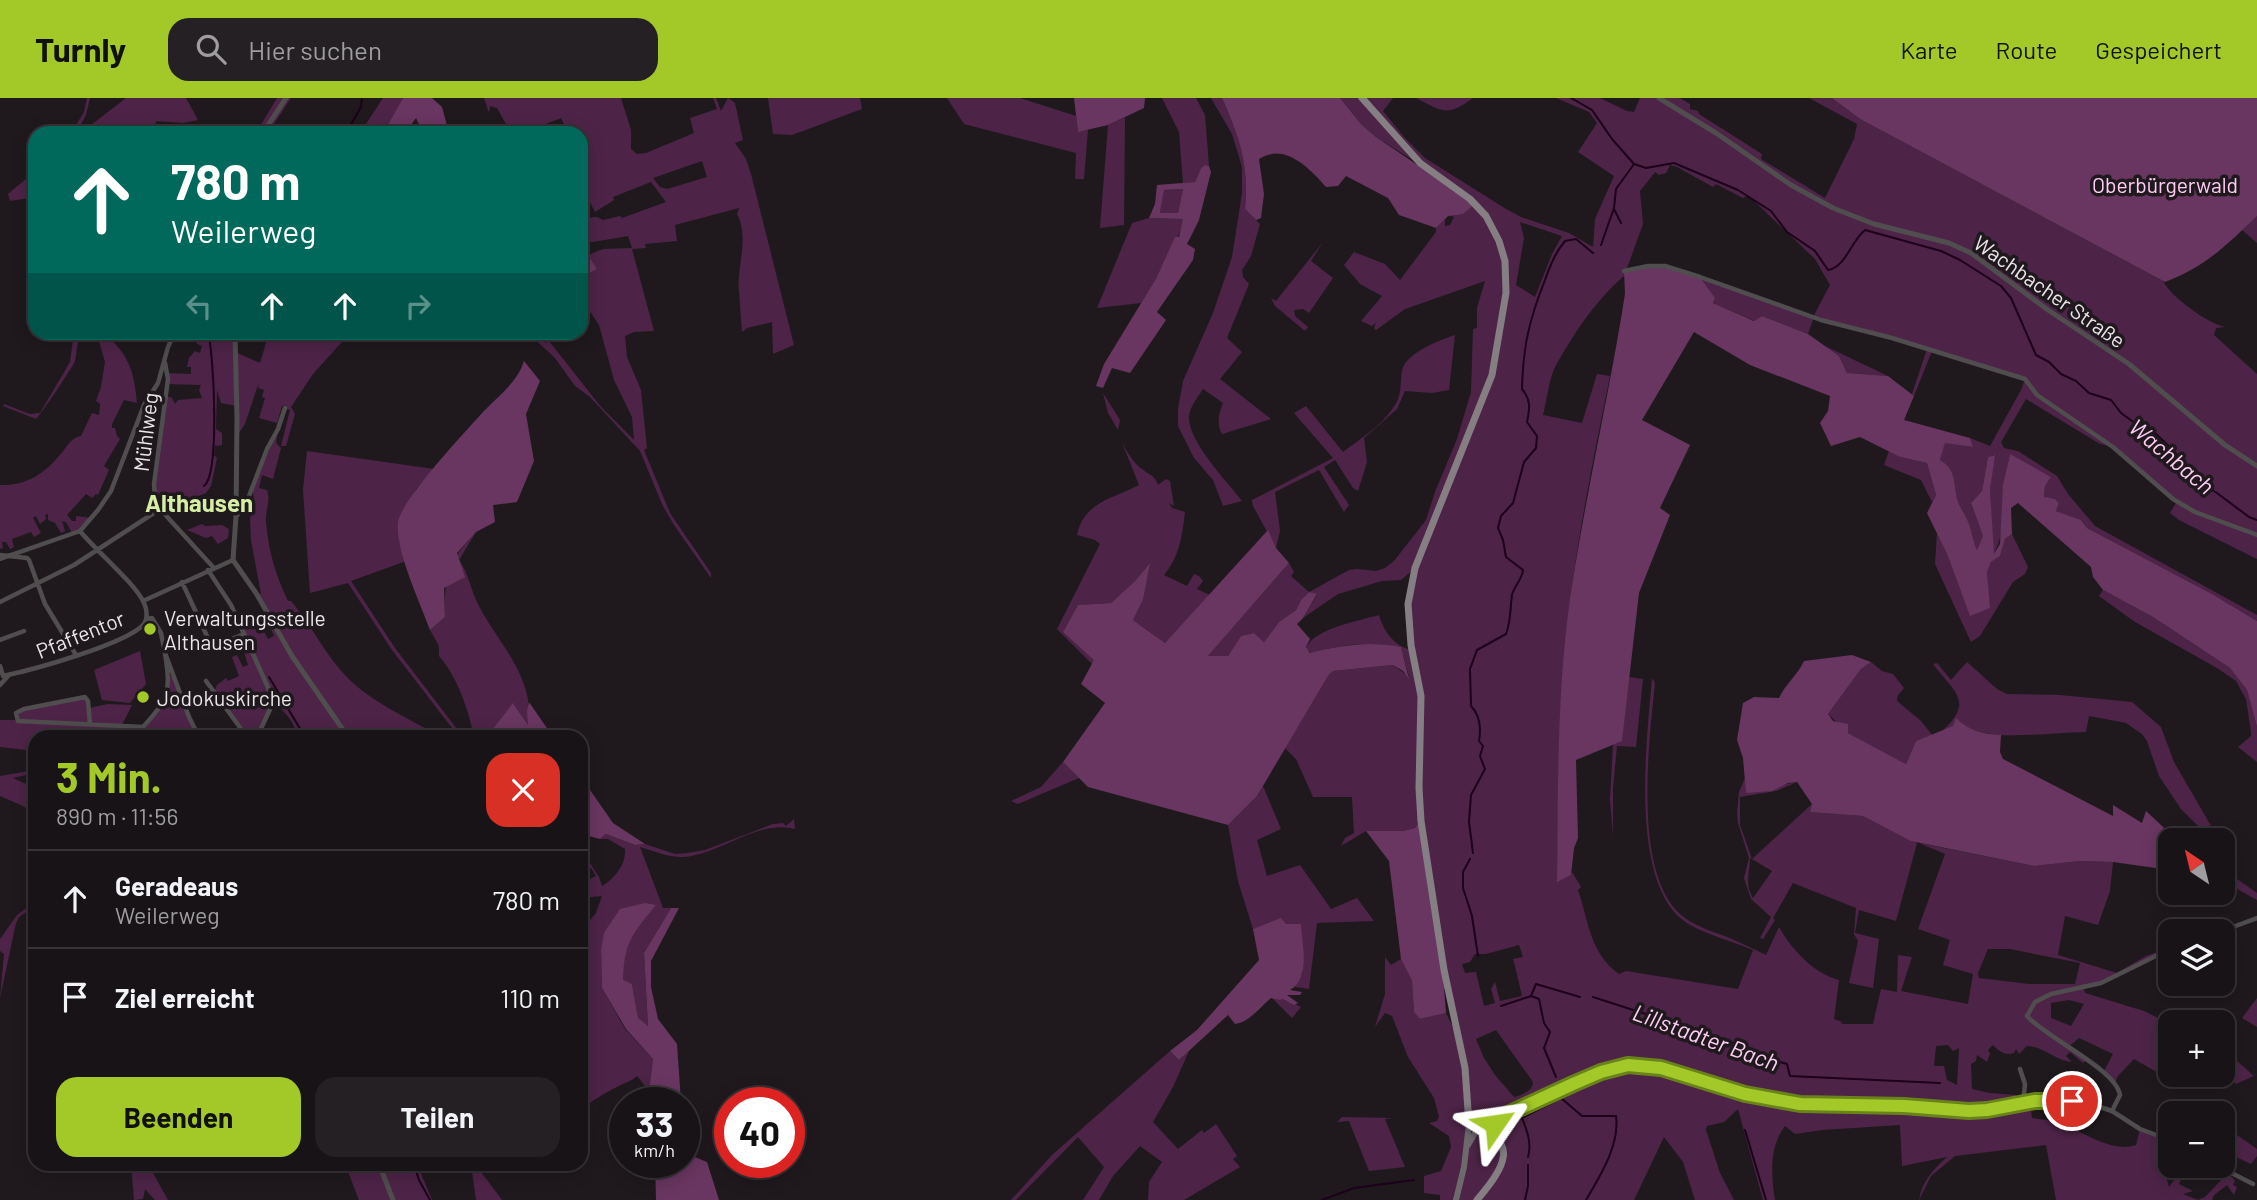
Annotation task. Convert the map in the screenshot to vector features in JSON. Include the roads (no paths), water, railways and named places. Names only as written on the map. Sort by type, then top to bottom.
[{"type":"main road","points":[[1362,98],[1420,163],[1470,199],[1486,216],[1499,241],[1505,261],[1506,293],[1492,375],[1415,568],[1408,604],[1411,645],[1421,696],[1421,821],[1444,970],[1465,1068],[1469,1124],[1464,1167],[1456,1200]]},
{"type":"main road","points":[[1469,1124],[1486,1130],[1501,1144],[1502,1165],[1494,1180],[1477,1200]]},
{"type":"main road","points":[[1466,1150],[1472,1137],[1486,1130]]},
{"type":"street","points":[[268,126],[286,98]]},
{"type":"street","name":"Wachbacher Straße","points":[[1659,98],[1716,133],[1791,185],[1833,208],[1874,224],[1949,243],[1971,253],[2038,303],[2129,364],[2233,451],[2257,466]]},
{"type":"street","points":[[1624,271],[1648,266],[1665,267],[1700,276],[1821,320],[1892,338],[2025,379],[2037,395],[2113,447],[2173,499],[2195,512],[2257,535]]},
{"type":"street","points":[[2,557],[80,531],[99,510],[111,491],[144,405],[158,383],[171,340]]},
{"type":"street","points":[[235,340],[237,419],[233,560],[256,593],[292,656],[343,730]]},
{"type":"street","name":"Mühlweg","points":[[160,509],[154,488],[168,379],[165,363]]},
{"type":"street","points":[[236,516],[244,509],[285,408]]},
{"type":"street","points":[[0,602],[40,584],[160,509],[211,569],[244,634],[274,701],[260,730]]},
{"type":"street","points":[[80,531],[143,601],[233,560]]},
{"type":"street","points":[[2,557],[27,558],[40,584],[45,604],[76,655]]},
{"type":"street","points":[[182,582],[212,647],[244,634]]},
{"type":"street","name":"Pfaffentor","points":[[6,676],[35,670],[119,640],[145,624],[147,619],[143,601]]},
{"type":"street","points":[[90,724],[88,701],[85,698],[18,710],[18,720],[143,727],[160,708],[168,692],[161,633],[152,618],[147,619]]},
{"type":"street","points":[[0,639],[24,631]]},
{"type":"street","points":[[165,653],[196,730]]},
{"type":"street","points":[[0,666],[8,679],[0,685]]},
{"type":"street","points":[[206,681],[242,730]]},
{"type":"street","points":[[2235,926],[2257,918]]},
{"type":"street","points":[[2112,1111],[2120,1096],[2115,1084],[2087,1060],[2028,1018],[2027,1013],[2035,1002],[2051,994],[2101,983],[2158,955]]},
{"type":"street","points":[[1486,1130],[1517,1109],[1601,1072],[1628,1065],[1661,1068],[1745,1094],[1800,1104],[1893,1105],[1969,1111],[2023,1103],[2082,1101],[2112,1111],[2140,1129],[2158,1136]]},
{"type":"street","points":[[2020,1069],[2025,1084],[2023,1103]]},
{"type":"street","points":[[382,1171],[393,1200]]},
{"type":"street","points":[[2235,1175],[2253,1184]]},
{"type":"waterway","points":[[350,126],[361,107],[362,98]]},
{"type":"waterway","name":"Wachbach","points":[[1571,98],[1592,110],[1634,164],[1646,168],[1674,163],[1738,190],[1771,211],[1787,232],[1815,251],[1828,270],[1844,259],[1865,230],[1941,251],[1960,260],[2001,286],[2011,298],[2036,355],[2049,362],[2061,374],[2076,381],[2089,393],[2111,400],[2121,413],[2146,431],[2156,434],[2174,451],[2192,478],[2257,520]]},
{"type":"waterway","points":[[1601,245],[1614,208],[1616,189],[1634,164]]},
{"type":"waterway","points":[[1614,209],[1621,223]]},
{"type":"waterway","points":[[1473,853],[1469,822],[1471,795],[1485,769],[1480,756],[1483,746],[1479,741],[1479,722],[1471,706],[1470,669],[1477,650],[1506,634],[1512,595],[1523,570],[1506,557],[1498,528],[1501,516],[1513,503],[1524,462],[1536,448],[1537,436],[1527,422],[1529,404],[1522,389],[1528,334],[1549,270],[1565,241],[1576,239],[1593,253]]},
{"type":"waterway","points":[[204,486],[209,477],[214,438],[214,388],[209,340]]},
{"type":"waterway","points":[[269,677],[301,730]]},
{"type":"waterway","points":[[1470,859],[1463,872],[1463,888],[1472,916],[1478,956]]},
{"type":"waterway","points":[[1531,996],[1536,984],[1580,997]]},
{"type":"waterway","points":[[1501,1006],[1531,996],[1539,999],[1544,1023],[1550,1032],[1544,1048],[1556,1077]]},
{"type":"waterway","name":"Lillstadter Bach","points":[[1593,997],[1729,1041],[1749,1053],[1787,1064],[1790,1076],[1940,1083]]},
{"type":"waterway","points":[[1528,1157],[1529,1142],[1522,1118],[1561,1098],[1582,1116],[1616,1116],[1612,1149],[1586,1200]]},
{"type":"waterway","points":[[1745,1130],[1766,1200]]},
{"type":"waterway","points":[[1525,1200],[1528,1165]]},
{"type":"waterway","points":[[416,1171],[430,1200]]},
{"type":"waterway","points":[[1322,1200],[1354,1188],[1414,1180]]},
{"type":"place","name":"Verwaltungsstelle Althausen","points":[[150,629]]},
{"type":"place","name":"Jodokuskirche","points":[[143,697]]},
{"type":"district","name":"Althausen","points":[[199,502]]},
{"type":"park label","name":"Oberbürgerwald","points":[[2165,184]]}]
